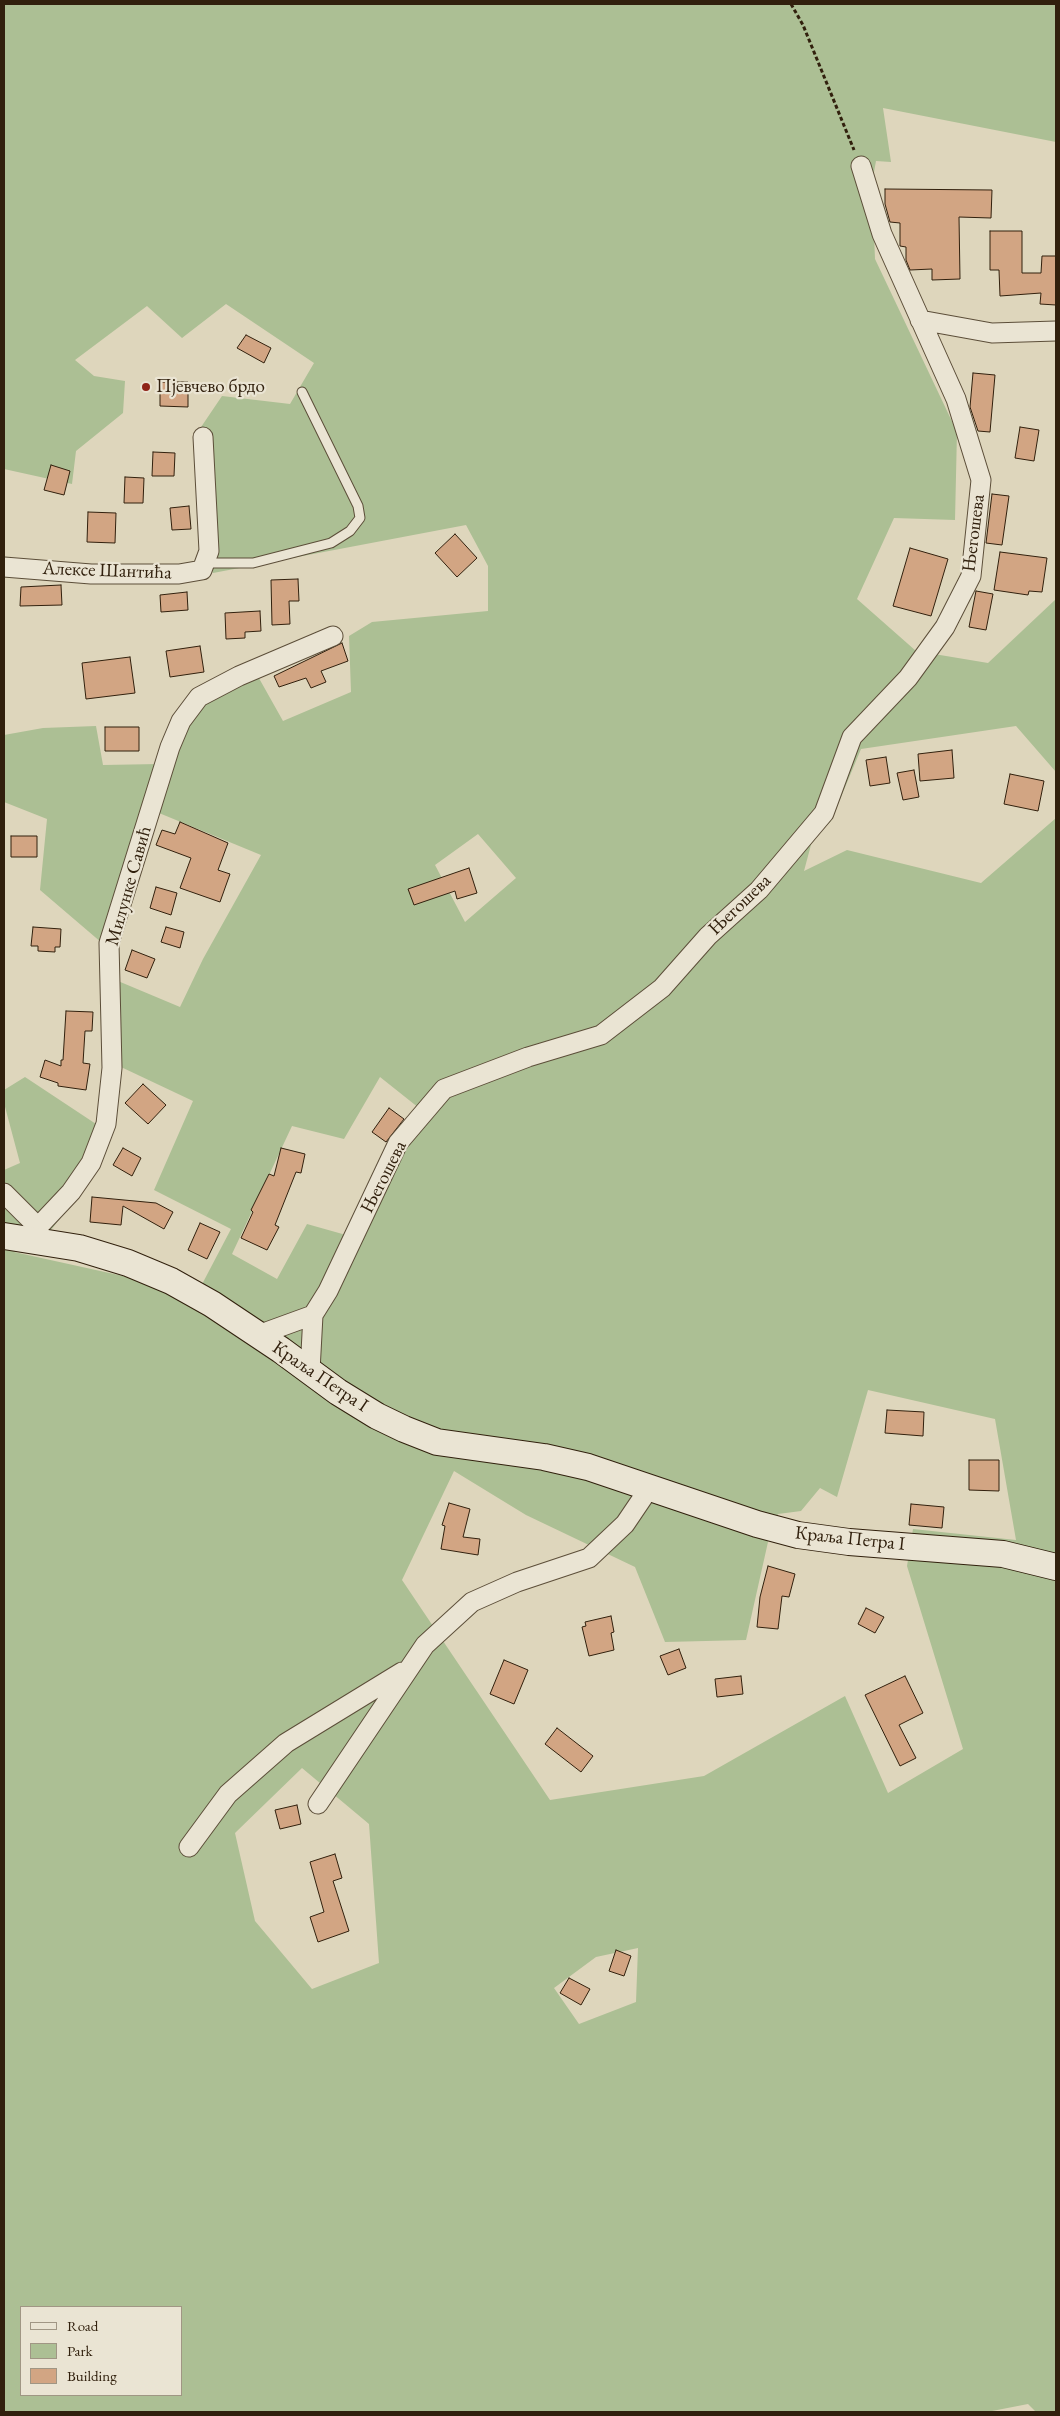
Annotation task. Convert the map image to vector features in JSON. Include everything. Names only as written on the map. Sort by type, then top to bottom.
[{"type":"street","name":"Његошева","points":[[310,1371],[314,1315],[328,1291],[398,1143],[444,1089],[528,1057],[601,1035],[662,988],[708,936],[759,890],[824,813],[852,736],[908,678],[945,628],[971,576],[980,480],[956,399],[882,234],[861,166]]},
{"type":"street","points":[[920,320],[992,333],[1056,331]]},
{"type":"street","points":[[203,437],[209,551],[205,563]]},
{"type":"street","name":"Алексе Шантића","points":[[4,567],[92,574],[179,574],[202,570],[205,563]]},
{"type":"street","name":"Милунке Савић","points":[[35,1233],[71,1192],[91,1163],[106,1124],[112,1068],[109,943],[170,747],[181,721],[199,697],[239,676],[333,636]]},
{"type":"street","points":[[4,1193],[35,1233]]},
{"type":"street","name":"Краља Петра I","points":[[4,1236],[35,1233],[100,1254],[171,1281],[204,1299],[338,1392],[377,1416],[437,1442],[544,1457],[588,1467],[713,1510],[798,1535],[849,1542],[1003,1554],[1056,1567]]},
{"type":"street","points":[[258,1335],[314,1315]]},
{"type":"street","points":[[318,1804],[425,1645],[472,1602],[517,1582],[589,1558],[625,1524],[650,1487]]},
{"type":"street","points":[[190,1846],[228,1794],[286,1743],[410,1667]]},
{"type":"lane","name":"Алексе Шантића","points":[[205,563],[253,563],[331,543],[350,531],[360,518],[358,506],[302,392]]},
{"type":"path","points":[[790,4],[803,25],[832,102],[861,166]]},
{"type":"green space","points":[[4,4],[1056,4],[1056,142],[883,108],[891,162],[876,161],[872,183],[875,259],[957,432],[955,520],[894,518],[857,599],[916,651],[988,663],[1056,599],[1056,772],[1016,726],[861,749],[831,821],[812,841],[804,871],[847,850],[981,883],[1056,818],[1056,2412],[1036,2412],[1028,2404],[987,2412],[4,2412],[4,1170],[20,1163],[4,1103],[4,1090],[25,1077],[96,1124],[68,1208],[48,1234],[14,1252],[223,1298],[199,1290],[231,1229],[154,1190],[193,1101],[121,1067],[118,981],[180,1007],[203,959],[261,855],[159,813],[102,943],[40,890],[47,819],[4,802],[4,735],[43,728],[96,726],[103,765],[159,764],[185,703],[251,664],[283,721],[351,692],[349,636],[372,622],[488,611],[488,566],[466,525],[213,573],[204,550],[195,436],[222,396],[290,404],[314,363],[226,304],[182,338],[147,306],[75,360],[94,376],[125,381],[123,413],[76,451],[72,484],[4,469]],"holes":[[[478,834],[516,878],[465,922],[435,865]],[[380,1077],[419,1108],[346,1235],[307,1224],[277,1279],[232,1254],[292,1126],[344,1139]],[[868,1390],[995,1419],[1016,1540],[913,1529],[907,1566],[963,1749],[888,1793],[845,1696],[704,1776],[550,1800],[402,1580],[454,1471],[526,1515],[635,1567],[665,1642],[746,1640],[768,1542],[778,1514],[801,1511],[820,1488],[837,1497]],[[302,1768],[369,1824],[379,1963],[312,1989],[255,1921],[235,1833]],[[638,1948],[636,2002],[579,2024],[554,1988],[596,1957]]]},
{"type":"building","points":[[885,189],[992,190],[991,218],[959,217],[960,279],[932,280],[932,269],[910,270],[906,260],[906,247],[900,246],[900,223],[890,222],[885,204]]},
{"type":"building","points":[[990,231],[1022,231],[1022,273],[1041,273],[1042,256],[1056,256],[1056,305],[1040,304],[1041,293],[1000,296],[999,270],[990,270]]},
{"type":"building","points":[[246,335],[271,348],[264,363],[237,348]]},
{"type":"building","points":[[973,373],[995,375],[990,432],[978,431],[970,407]]},
{"type":"building","points":[[160,382],[188,382],[188,407],[160,406]]},
{"type":"building","points":[[1020,427],[1039,430],[1034,461],[1015,458]]},
{"type":"building","points":[[153,452],[175,453],[174,476],[152,476]]},
{"type":"building","points":[[51,465],[70,471],[64,495],[44,490]]},
{"type":"building","points":[[125,477],[144,478],[143,503],[124,503]]},
{"type":"building","points":[[992,494],[1009,496],[1002,545],[986,543]]},
{"type":"building","points":[[189,506],[191,529],[172,530],[170,508]]},
{"type":"building","points":[[88,512],[116,513],[115,543],[87,542]]},
{"type":"building","points":[[455,534],[477,558],[457,577],[435,553]]},
{"type":"building","points":[[910,548],[948,559],[931,616],[893,606]]},
{"type":"building","points":[[1000,552],[1047,558],[1042,592],[1029,591],[1028,595],[994,590]]},
{"type":"building","points":[[298,579],[299,601],[289,601],[290,624],[272,625],[271,580]]},
{"type":"building","points":[[61,585],[62,605],[20,606],[21,587]]},
{"type":"building","points":[[976,591],[993,594],[986,630],[969,627]]},
{"type":"building","points":[[187,592],[188,610],[161,612],[160,595]]},
{"type":"building","points":[[260,611],[261,631],[245,632],[245,638],[226,639],[225,613]]},
{"type":"building","points":[[342,643],[348,661],[321,671],[326,682],[311,688],[306,678],[279,687],[274,676]]},
{"type":"building","points":[[200,646],[204,672],[170,677],[166,651]]},
{"type":"building","points":[[130,657],[135,693],[86,699],[82,663]]},
{"type":"building","points":[[105,727],[139,727],[139,751],[105,751]]},
{"type":"building","points":[[952,750],[954,778],[920,781],[918,754]]},
{"type":"building","points":[[886,757],[890,783],[870,786],[866,760]]},
{"type":"building","points":[[914,770],[919,797],[903,800],[897,773]]},
{"type":"building","points":[[1010,774],[1044,781],[1038,811],[1004,804]]},
{"type":"building","points":[[180,822],[228,843],[218,870],[230,874],[220,902],[180,888],[191,858],[156,845],[162,830],[175,834]]},
{"type":"building","points":[[11,836],[37,836],[37,857],[11,857]]},
{"type":"building","points":[[469,868],[477,893],[457,899],[455,891],[414,905],[408,889]]},
{"type":"building","points":[[156,887],[177,893],[171,915],[150,908]]},
{"type":"building","points":[[33,927],[61,929],[60,947],[55,947],[55,952],[38,951],[38,946],[31,946]]},
{"type":"building","points":[[166,927],[184,932],[180,948],[161,942]]},
{"type":"building","points":[[132,950],[155,959],[147,978],[125,970]]},
{"type":"building","points":[[66,1011],[93,1012],[92,1031],[85,1031],[83,1063],[90,1064],[86,1090],[58,1086],[58,1083],[40,1077],[45,1060],[61,1066]]},
{"type":"building","points":[[143,1084],[166,1105],[148,1124],[125,1103]]},
{"type":"building","points":[[389,1108],[404,1119],[386,1142],[372,1132]]},
{"type":"building","points":[[123,1148],[141,1158],[132,1176],[113,1165]]},
{"type":"building","points":[[281,1148],[305,1154],[301,1173],[296,1172],[275,1225],[279,1227],[267,1250],[241,1238],[253,1212],[251,1210],[269,1174],[274,1176]]},
{"type":"building","points":[[92,1197],[156,1203],[173,1212],[164,1229],[123,1206],[121,1225],[90,1222]]},
{"type":"building","points":[[200,1223],[220,1232],[207,1259],[188,1250]]},
{"type":"building","points":[[887,1410],[924,1412],[923,1436],[885,1433]]},
{"type":"building","points":[[969,1460],[999,1460],[999,1491],[969,1490]]},
{"type":"building","points":[[449,1503],[470,1509],[463,1537],[480,1539],[478,1555],[441,1549],[445,1526],[442,1525]]},
{"type":"building","points":[[911,1504],[944,1507],[942,1528],[909,1525]]},
{"type":"building","points":[[768,1566],[795,1574],[789,1597],[782,1596],[778,1629],[757,1627],[760,1597]]},
{"type":"building","points":[[866,1608],[884,1617],[875,1633],[858,1624]]},
{"type":"building","points":[[611,1616],[614,1632],[611,1633],[614,1650],[589,1656],[582,1627],[586,1626],[585,1622]]},
{"type":"building","points":[[679,1649],[686,1668],[668,1675],[660,1656]]},
{"type":"building","points":[[504,1660],[528,1670],[514,1704],[490,1694]]},
{"type":"building","points":[[741,1676],[743,1694],[717,1697],[715,1679]]},
{"type":"building","points":[[905,1676],[923,1713],[899,1725],[916,1758],[900,1766],[865,1695]]},
{"type":"building","points":[[557,1728],[593,1756],[581,1772],[545,1744]]},
{"type":"building","points":[[297,1805],[301,1824],[280,1829],[275,1810]]},
{"type":"building","points":[[335,1854],[342,1878],[333,1881],[349,1931],[318,1942],[310,1917],[324,1912],[310,1862]]},
{"type":"building","points":[[616,1950],[631,1956],[624,1976],[609,1971]]},
{"type":"building","points":[[569,1978],[590,1989],[581,2005],[560,1993]]},
{"type":"place","name":"Пјевчево брдо","points":[[146,387]]}]
